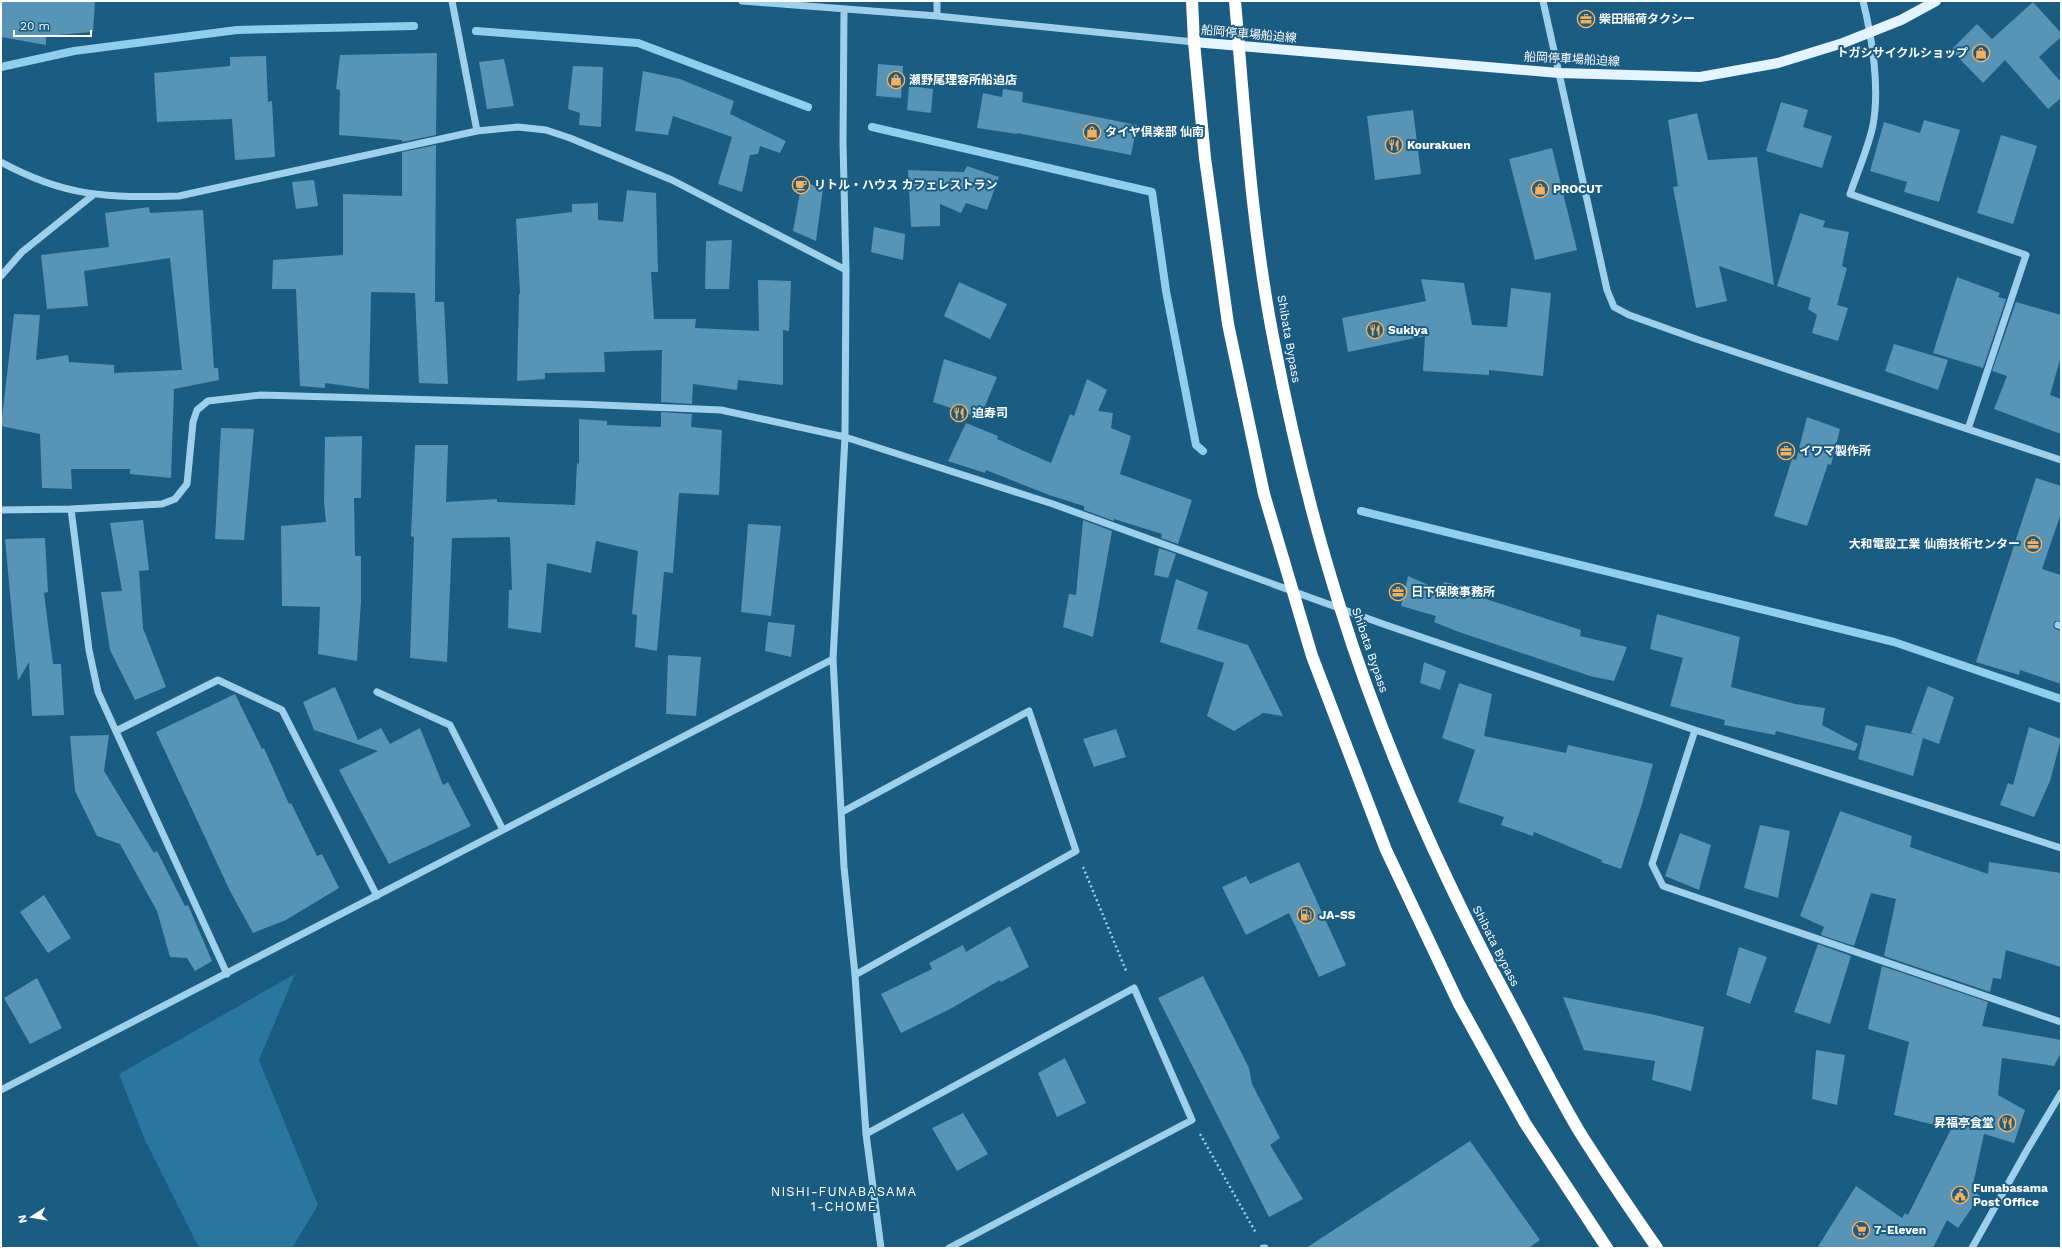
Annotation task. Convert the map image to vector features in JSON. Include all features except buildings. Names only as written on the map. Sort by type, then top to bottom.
[{"type":"highway","points":[[1192,1],[1194,42],[1205,158],[1228,324],[1264,494],[1312,656],[1386,850],[1456,997],[1525,1123],[1607,1248]]},
{"type":"highway","name":"Shibata Bypass","points":[[1235,1],[1247,149],[1274,344],[1294,436],[1323,548],[1341,609],[1379,718],[1425,833],[1472,932],[1578,1129],[1619,1194],[1657,1248]]},
{"type":"main road","name":"船岡停車場船迫線","points":[[1194,42],[1559,73],[1700,77],[1778,63],[1871,33],[1936,1]]},
{"type":"street","points":[[452,1],[477,131]]},
{"type":"street","points":[[742,1],[937,16],[1194,42]]},
{"type":"street","points":[[937,1],[937,16]]},
{"type":"street","points":[[1543,1],[1607,290],[1614,307],[1629,315],[1699,340],[2061,460]]},
{"type":"street","points":[[1863,1],[1871,33],[1875,96],[1873,125],[1850,194],[2026,256],[1968,429]]},
{"type":"street","points":[[844,10],[843,142],[846,270],[846,437],[833,659],[844,867],[855,975],[866,1134],[881,1248]]},
{"type":"street","points":[[1,162],[26,176],[63,189],[93,195],[130,198],[180,196],[477,131],[518,127],[546,130],[570,138],[672,180],[846,270]]},
{"type":"street","points":[[1,276],[22,252],[93,195]]},
{"type":"street","points":[[1,510],[72,509],[162,504],[174,499],[187,484],[193,422],[197,410],[208,401],[261,395],[577,404],[721,410],[846,437],[1053,504],[1292,592],[1695,730],[2061,848]]},
{"type":"street","points":[[72,509],[89,650],[98,692],[227,974]]},
{"type":"street","points":[[1,1090],[833,659]]},
{"type":"street","points":[[116,731],[218,680],[282,710],[377,896]]},
{"type":"street","points":[[377,692],[450,725],[503,830]]},
{"type":"street","points":[[842,812],[1029,711],[1076,851],[855,975]]},
{"type":"street","points":[[1695,730],[1652,864],[1663,886],[2061,1022]]},
{"type":"street","points":[[866,1134],[1134,988],[1192,1120],[949,1248]]},
{"type":"street","points":[[1972,1248],[2061,1093]]},
{"type":"path","points":[[1076,851],[1134,988]]},
{"type":"path","points":[[1192,1120],[1264,1248]]},
{"type":"shaded area","points":[[295,974],[259,1060],[318,1205],[292,1248],[199,1248],[145,1140],[119,1074]]},
{"type":"waterway","points":[[1,67],[74,51],[237,30],[414,26]]},
{"type":"waterway","points":[[476,31],[638,43],[808,107]]},
{"type":"waterway","points":[[872,127],[1152,192],[1166,291],[1196,445],[1203,451]]},
{"type":"waterway","points":[[1361,511],[1894,642],[2061,699]]},
{"type":"place","name":"柴田稲荷タクシー","points":[[1586,19]]},
{"type":"place","name":"トガシサイクルショップ","points":[[1981,53]]},
{"type":"place","name":"瀬野尾理容所船迫店","points":[[896,80]]},
{"type":"place","name":"タイヤ倶楽部 仙南","points":[[1092,132]]},
{"type":"place","name":"Kourakuen","points":[[1394,145]]},
{"type":"place","name":"リトル・ハウス カフェレストラン","points":[[801,185]]},
{"type":"place","name":"PROCUT","points":[[1540,189]]},
{"type":"place","name":"Sukiya","points":[[1375,330]]},
{"type":"place","name":"迫寿司","points":[[959,413]]},
{"type":"place","name":"イワマ製作所","points":[[1786,451]]},
{"type":"place","name":"大和電設工業 仙南技術センター","points":[[2033,544]]},
{"type":"place","name":"日下保険事務所","points":[[1398,592]]},
{"type":"place","name":"JA-SS","points":[[1306,915]]},
{"type":"place","name":"昇福亭食堂","points":[[2007,1123]]},
{"type":"place","name":"Funabasama Post Office","points":[[1960,1195]]},
{"type":"place","name":"7-Eleven","points":[[1861,1230]]},
{"type":"district","name":"NISHI-FUNABASAMA 1-CHOME","points":[[844,1198]]}]
